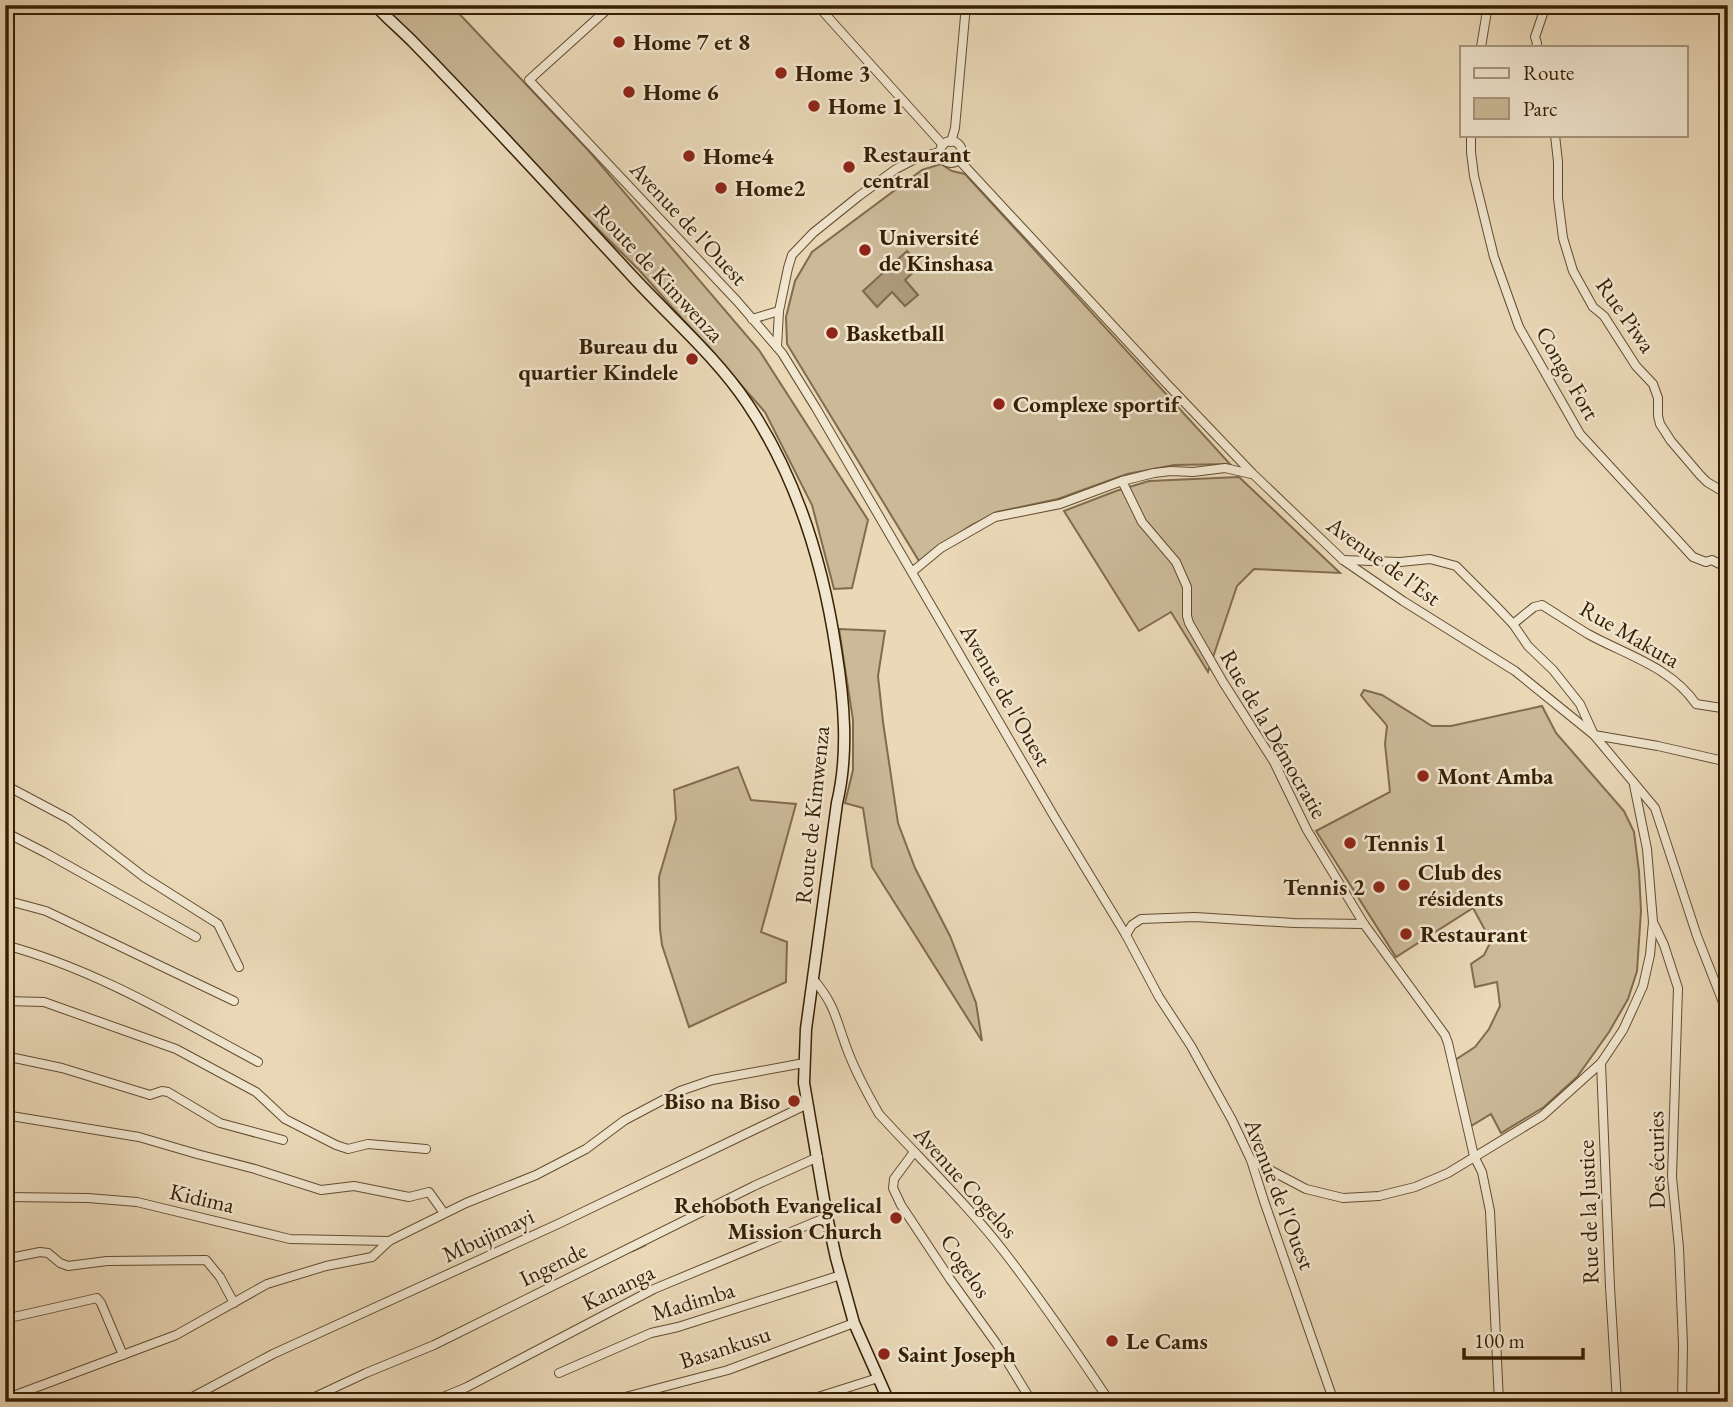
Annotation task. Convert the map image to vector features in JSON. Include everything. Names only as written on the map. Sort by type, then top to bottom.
[{"type":"street","name":"Route de Kimwenza","points":[[375,5],[701,347],[747,402],[774,447],[807,524],[834,633],[842,690],[844,746],[841,787],[806,1029],[804,1083],[827,1217],[841,1275],[855,1323],[889,1402]]},
{"type":"street","name":"Avenue de l'Ouest","points":[[612,5],[529,80],[752,319],[776,347],[816,408],[1232,1120],[1251,1160],[1334,1402]]},
{"type":"street","points":[[817,5],[945,146]]},
{"type":"street","points":[[776,347],[779,311],[792,255],[813,233],[859,196],[906,163],[945,146],[955,128],[966,5]]},
{"type":"street","points":[[1481,46],[1488,5]]},
{"type":"street","points":[[1536,46],[1535,37],[1546,5]]},
{"type":"street","name":"Congo Fort","points":[[1471,136],[1475,176],[1494,257],[1505,290],[1524,335],[1580,434],[1693,557],[1706,562],[1712,560],[1727,568],[1728,566]]},
{"type":"street","name":"Rue Piwa","points":[[1555,136],[1563,238],[1573,271],[1592,307],[1604,316],[1636,366],[1653,384],[1658,398],[1660,424],[1671,441],[1707,482],[1722,491]]},
{"type":"street","name":"Avenue de l'Est","points":[[958,144],[962,155],[959,160],[948,163],[942,159],[945,146],[958,144]]},
{"type":"street","name":"Avenue de l'Est","points":[[959,160],[1167,384],[1254,474],[1343,560],[1515,671],[1594,734],[1657,812],[1697,936],[1728,1015]]},
{"type":"street","points":[[752,319],[779,311]]},
{"type":"street","points":[[912,572],[934,552],[991,519],[1059,504],[1122,481],[1154,472],[1193,472],[1225,468],[1254,474]]},
{"type":"street","name":"Rue de la Démocratie","points":[[1122,481],[1142,522],[1176,562],[1187,587],[1189,623],[1274,762],[1307,830],[1364,924],[1445,1035],[1490,1211],[1499,1402]]},
{"type":"street","points":[[1343,560],[1400,562],[1430,559],[1456,566],[1513,624],[1528,646],[1553,670],[1580,704],[1594,734],[1728,762]]},
{"type":"street","name":"Rue Makuta","points":[[1513,624],[1534,607],[1542,605],[1589,634],[1658,668],[1696,704],[1728,709]]},
{"type":"street","points":[[1251,1160],[1306,1189],[1343,1198],[1379,1196],[1415,1187],[1448,1173],[1542,1116],[1601,1063],[1623,1030],[1643,986],[1650,955],[1653,922],[1647,849],[1634,782]]},
{"type":"street","points":[[5,785],[69,819],[144,877],[218,924],[239,967]]},
{"type":"street","points":[[5,832],[196,937]]},
{"type":"street","points":[[5,900],[46,911],[234,1001]]},
{"type":"street","points":[[1126,935],[1132,925],[1141,919],[1195,917],[1364,924]]},
{"type":"street","name":"Des écuries","points":[[1653,922],[1664,945],[1678,988],[1672,1177],[1680,1262],[1682,1402]]},
{"type":"street","points":[[5,946],[33,953],[118,988],[258,1062]]},
{"type":"street","name":"Avenue Cogelos","points":[[813,979],[834,1009],[847,1049],[879,1114],[1004,1252],[1110,1402]]},
{"type":"street","points":[[5,1001],[44,1002],[176,1049],[256,1092],[285,1119],[336,1145],[348,1149],[363,1144],[426,1149]]},
{"type":"street","points":[[5,1056],[62,1068],[150,1095],[168,1092],[224,1124],[283,1140]]},
{"type":"street","points":[[5,1399],[176,1335],[267,1284],[326,1266],[372,1257],[388,1241],[466,1203],[536,1175],[586,1149],[625,1120],[680,1091],[712,1080],[804,1063]]},
{"type":"street","name":"Rue de la Justice","points":[[1601,1063],[1610,1287],[1618,1402]]},
{"type":"street","name":"Mbujimayi","points":[[183,1402],[274,1354],[558,1224],[808,1104]]},
{"type":"street","points":[[5,1115],[139,1137],[321,1189],[354,1186],[410,1197],[427,1192],[444,1213]]},
{"type":"street","name":"Cogelos","points":[[914,1152],[894,1180],[893,1188],[908,1216],[996,1343],[1032,1402]]},
{"type":"street","name":"Ingende","points":[[304,1402],[434,1345],[818,1157]]},
{"type":"street","name":"Kidima","points":[[5,1197],[88,1198],[140,1203],[290,1239],[388,1241]]},
{"type":"street","name":"Kananga","points":[[431,1402],[467,1387],[654,1289],[827,1217]]},
{"type":"street","points":[[5,1259],[44,1252],[68,1266],[107,1261],[206,1260],[220,1277],[234,1303]]},
{"type":"street","name":"Madimba","points":[[559,1373],[652,1333],[841,1275]]},
{"type":"street","points":[[5,1319],[97,1298],[122,1355]]},
{"type":"street","name":"Basankusu","points":[[606,1402],[728,1370],[855,1323]]},
{"type":"street","points":[[802,1402],[878,1378]]},
{"type":"green space","points":[[379,5],[451,5],[588,150],[759,350],[868,520],[852,588],[834,589],[812,505],[765,412],[639,270],[456,87]]},
{"type":"green space","name":"Complexe sportif","points":[[941,164],[952,171],[965,174],[1230,464],[1174,465],[1127,474],[1058,499],[997,512],[970,526],[919,561],[787,344],[786,317],[795,281],[812,252],[922,170]]},
{"type":"green space","points":[[1239,477],[1340,573],[1254,569],[1237,586],[1208,672],[1171,612],[1139,631],[1064,511],[1149,481]]},
{"type":"green space","points":[[839,629],[885,631],[878,676],[898,823],[915,868],[950,936],[976,1003],[982,1041],[872,867],[863,808],[845,803],[853,770],[853,720]]},
{"type":"green space","points":[[1364,690],[1382,695],[1432,726],[1451,726],[1542,706],[1556,733],[1624,811],[1634,832],[1641,911],[1637,971],[1628,999],[1609,1032],[1577,1077],[1544,1107],[1501,1133],[1491,1114],[1468,1128],[1452,1062],[1475,1047],[1489,1029],[1500,1006],[1497,982],[1475,987],[1471,964],[1484,955],[1491,941],[1473,908],[1396,957],[1316,831],[1390,792],[1385,744],[1387,726],[1361,695]]},
{"type":"green space","points":[[738,767],[751,800],[796,804],[761,932],[787,942],[786,982],[689,1027],[662,945],[660,929],[659,877],[676,819],[674,790]]},
{"type":"shaded area","points":[[907,251],[920,266],[905,280],[918,295],[905,306],[892,292],[877,307],[863,291]]},
{"type":"waterway","points":[[632,1251],[645,1245]]},
{"type":"place","name":"Home 7 et 8","points":[[619,42]]},
{"type":"place","name":"Home 3","points":[[781,73]]},
{"type":"place","name":"Home 6","points":[[629,92]]},
{"type":"place","name":"Home 1","points":[[814,106]]},
{"type":"place","name":"Home4","points":[[689,156]]},
{"type":"place","name":"Restaurant central","points":[[849,167]]},
{"type":"place","name":"Home2","points":[[721,188]]},
{"type":"place","name":"Université de Kinshasa","points":[[865,250]]},
{"type":"place","name":"Basketball","points":[[832,333]]},
{"type":"place","name":"Bureau du quartier Kindele","points":[[692,359]]},
{"type":"place","name":"Complexe sportif","points":[[999,404]]},
{"type":"place","name":"Mont Amba","points":[[1423,776]]},
{"type":"place","name":"Tennis 1","points":[[1350,843]]},
{"type":"place","name":"Club des résidents","points":[[1404,885]]},
{"type":"place","name":"Tennis 2","points":[[1379,887]]},
{"type":"place","name":"Restaurant","points":[[1406,934]]},
{"type":"place","name":"Biso na Biso","points":[[794,1101]]},
{"type":"place","name":"Rehoboth Evangelical Mission Church","points":[[896,1218]]},
{"type":"place","name":"Le Cams","points":[[1112,1341]]},
{"type":"place","name":"Saint Joseph","points":[[884,1354]]}]
